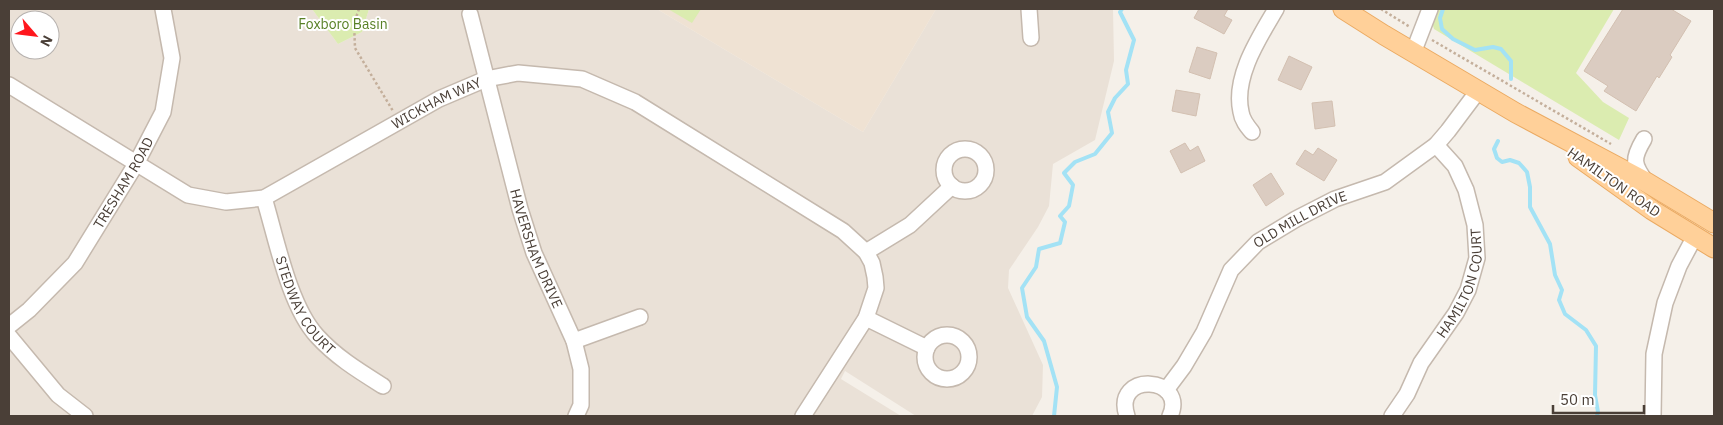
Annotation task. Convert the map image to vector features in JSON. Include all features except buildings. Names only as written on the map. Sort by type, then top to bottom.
[{"type":"main road","name":"HAMILTON ROAD","points":[[1343,9],[1516,114],[1646,182],[1714,223]]},
{"type":"main road","name":"HAMILTON ROAD","points":[[1516,114],[1652,210],[1714,248]]},
{"type":"street","name":"TRESHAM ROAD","points":[[9,326],[29,310],[75,262],[136,164],[163,112],[172,58],[163,9]]},
{"type":"street","points":[[1029,9],[1031,38]]},
{"type":"street","points":[[1252,132],[1244,122],[1241,113],[1239,104],[1240,90],[1250,56],[1276,9]]},
{"type":"street","points":[[1413,53],[1430,9]]},
{"type":"street","name":"HAVERSHAM DRIVE","points":[[470,14],[534,253],[574,341],[581,369],[580,405],[576,416]]},
{"type":"street","name":"WICKHAM WAY","points":[[9,85],[188,195],[226,202],[264,198],[439,99],[486,79],[518,73],[582,79],[635,102],[843,231],[866,252]]},
{"type":"street","name":"OLD MILL DRIVE","points":[[1166,390],[1184,366],[1204,332],[1231,270],[1258,242],[1296,219],[1335,199],[1385,182],[1436,145],[1478,91]]},
{"type":"street","points":[[1644,139],[1636,152],[1635,159],[1646,182]]},
{"type":"street","name":"HAMILTON COURT","points":[[1392,416],[1407,394],[1421,363],[1460,306],[1468,290],[1476,258],[1475,225],[1466,190],[1455,166],[1436,145]]},
{"type":"street","points":[[804,416],[866,318],[876,288],[872,263],[866,252],[910,225],[952,186]]},
{"type":"street","name":"STEDWAY COURT","points":[[264,198],[295,299],[315,334],[341,359],[384,386]]},
{"type":"street","points":[[1653,416],[1654,354],[1665,303],[1679,266],[1695,236]]},
{"type":"street","points":[[574,341],[640,317]]},
{"type":"street","points":[[866,318],[927,348]]},
{"type":"street","points":[[9,336],[58,395],[85,416]]},
{"type":"street","points":[[1128,416],[1126,403],[1128,396],[1138,385],[1153,383],[1166,390],[1171,397],[1170,416]]},
{"type":"path","points":[[359,9],[354,23],[355,48],[399,122]]},
{"type":"path","points":[[1381,9],[1635,159]]},
{"type":"shaded area","points":[[9,9],[312,9],[338,44],[362,32],[369,9],[657,9],[863,132],[936,9],[1113,9],[1114,61],[1095,140],[1053,164],[1049,206],[1038,227],[1009,270],[1008,288],[1043,365],[1042,397],[1032,416],[916,416],[845,371],[841,379],[901,416],[9,416]]},
{"type":"shaded area","points":[[657,9],[936,9],[863,132]]},
{"type":"green space","name":"Foxboro Basin","points":[[312,9],[369,9],[362,32],[338,44]]},
{"type":"green space","points":[[668,9],[701,9],[692,23]]},
{"type":"green space","points":[[1428,9],[1614,9],[1576,73],[1603,102],[1629,118],[1619,140],[1434,29]]},
{"type":"waterway","points":[[1054,416],[1057,387],[1044,341],[1027,317],[1022,288],[1036,267],[1039,249],[1060,243],[1065,222],[1060,216],[1069,206],[1073,185],[1064,173],[1075,162],[1095,154],[1112,133],[1108,112],[1115,98],[1128,84],[1126,70],[1134,40],[1120,12],[1122,9]]},
{"type":"waterway","points":[[1443,9],[1440,18],[1442,29],[1453,39],[1475,50],[1493,47],[1501,49],[1511,61],[1511,79]]},
{"type":"waterway","points":[[1498,141],[1494,149],[1497,158],[1502,162],[1510,160],[1519,163],[1527,172],[1530,187],[1530,207],[1550,244],[1555,275],[1562,290],[1559,300],[1565,314],[1586,330],[1596,346],[1595,395],[1597,416]]}]
